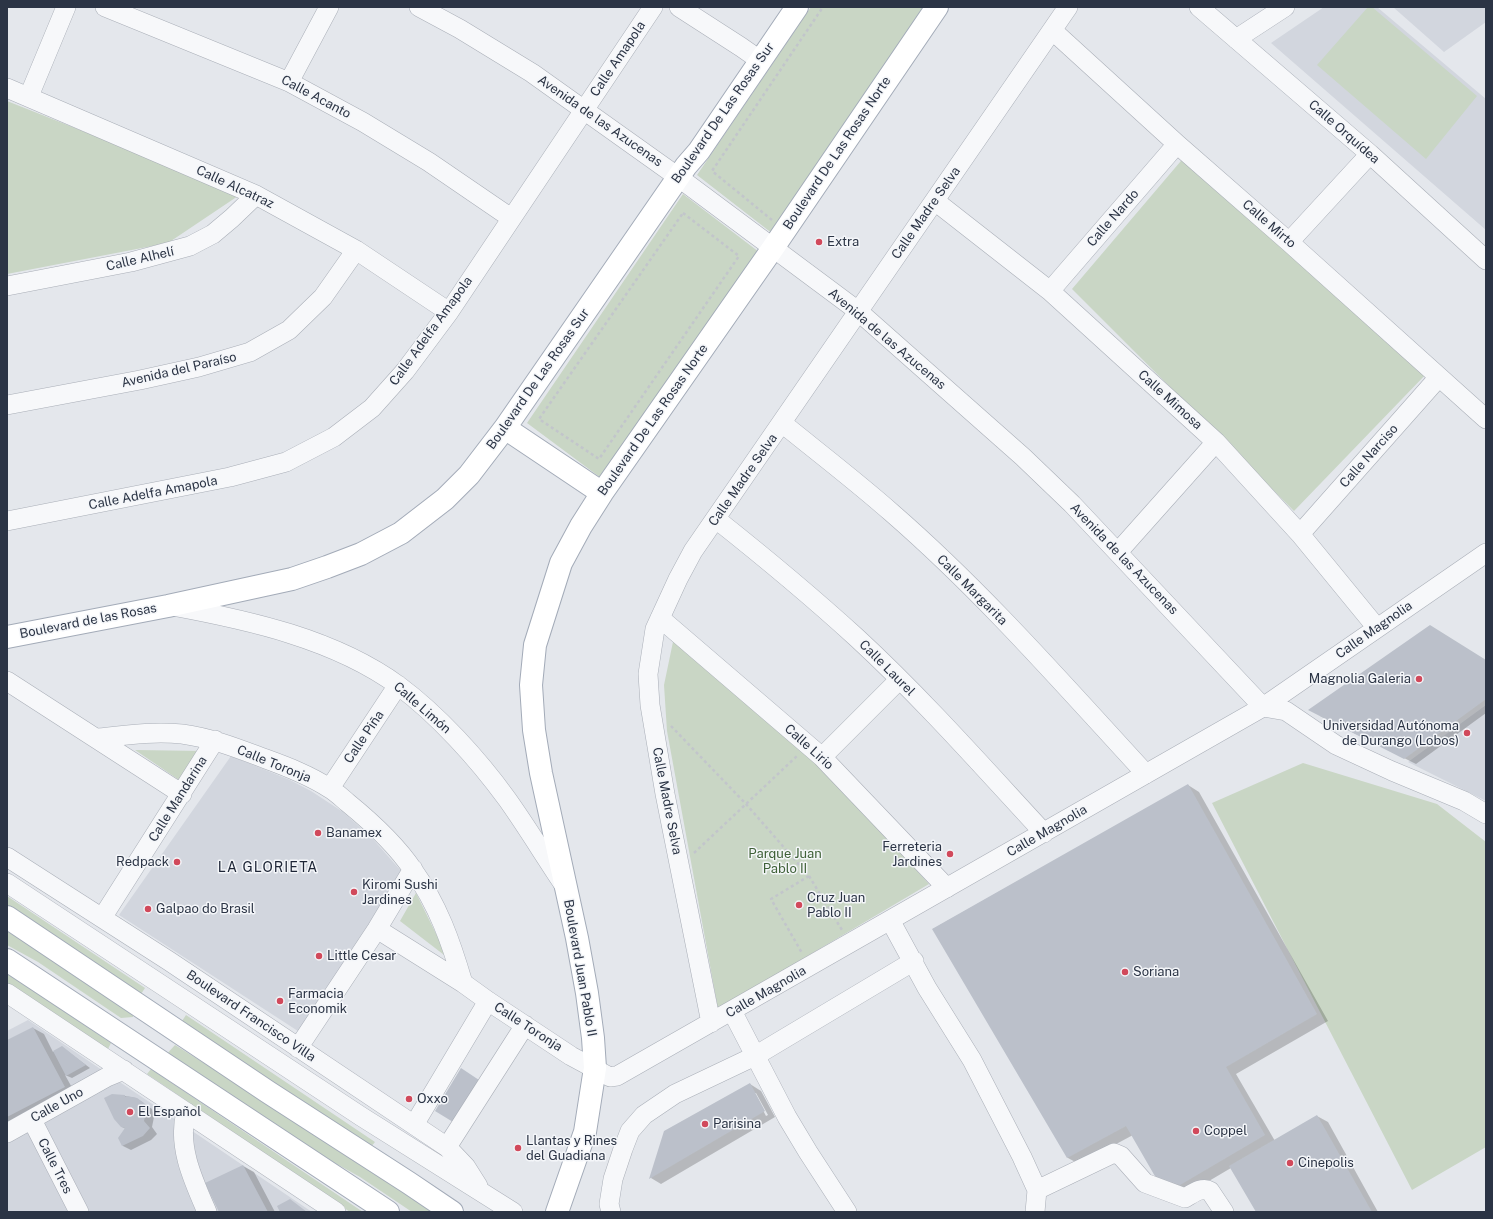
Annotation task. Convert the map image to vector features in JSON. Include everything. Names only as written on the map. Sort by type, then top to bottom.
[{"type":"main road","name":"Boulevard De Las Rosas Sur","points":[[168,606],[292,579],[361,554],[401,532],[445,499],[470,475],[505,428],[678,177],[700,151],[797,7]]},
{"type":"main road","name":"Boulevard De Las Rosas Norte","points":[[565,886],[541,774],[534,730],[532,685],[534,645],[561,564],[581,526],[602,493],[773,248],[937,7]]},
{"type":"main road","points":[[505,428],[602,493]]},
{"type":"main road","name":"Boulevard de las Rosas","points":[[7,637],[168,606]]},
{"type":"main road","name":"Boulevard Juan Pablo II","points":[[557,1212],[585,1132],[594,1068],[593,1038],[587,993],[577,938],[565,886]]},
{"type":"main road","points":[[7,917],[268,1092],[410,1183],[452,1212]]},
{"type":"main road","points":[[7,960],[388,1212]]},
{"type":"street","points":[[29,96],[66,7]]},
{"type":"street","name":"Calle Acanto","points":[[105,7],[289,82],[363,122],[423,158],[511,218]]},
{"type":"street","points":[[289,82],[329,7]]},
{"type":"street","name":"Avenida de las Azucenas","points":[[419,7],[460,29],[532,73],[678,177],[858,311],[1023,457],[1072,504],[1263,707]]},
{"type":"street","name":"Calle Amapola","points":[[584,110],[653,7]]},
{"type":"street","points":[[679,7],[761,61]]},
{"type":"street","name":"Calle Madre Selva","points":[[711,1023],[665,794],[650,705],[648,674],[655,629],[678,579],[693,552],[1068,7]]},
{"type":"street","name":"Calle Orquídea","points":[[1200,7],[1236,40],[1370,154],[1486,260]]},
{"type":"street","points":[[1236,40],[1285,7]]},
{"type":"street","name":"Calle Mirto","points":[[1052,30],[1177,144],[1289,242],[1486,419]]},
{"type":"street","name":"Calle Alcatraz","points":[[7,88],[29,96],[256,195],[356,250],[449,312]]},
{"type":"street","name":"Calle Adelfa Amapola","points":[[7,522],[230,477],[286,462],[334,437],[372,408],[405,371],[449,312],[584,110]]},
{"type":"street","name":"Calle Nardo","points":[[1050,291],[1177,144]]},
{"type":"street","points":[[1289,242],[1370,154]]},
{"type":"street","name":"Calle Alhelí","points":[[7,286],[131,262],[190,246],[213,234],[256,195]]},
{"type":"street","name":"Calle Mimosa","points":[[935,201],[1050,291],[1216,442],[1300,534],[1377,628]]},
{"type":"street","name":"Avenida del Paraíso","points":[[7,405],[140,380],[199,367],[250,352],[289,330],[323,297],[356,250]]},
{"type":"street","name":"Calle Narciso","points":[[1300,534],[1439,377]]},
{"type":"street","name":"Calle Margarita","points":[[782,423],[893,513],[957,574],[1032,650],[1146,774]]},
{"type":"street","points":[[1118,552],[1216,442]]},
{"type":"street","name":"Calle Laurel","points":[[716,519],[794,582],[858,639],[974,757],[1044,833]]},
{"type":"street","name":"Calle Magnolia","points":[[594,1068],[610,1077],[617,1076],[1263,707],[1486,553]]},
{"type":"street","name":"Calle Limón","points":[[168,606],[246,621],[298,636],[342,653],[398,685],[427,709],[468,752],[507,799],[565,886]]},
{"type":"street","name":"Calle Lirio","points":[[660,618],[822,757],[947,888]]},
{"type":"street","points":[[822,757],[899,680]]},
{"type":"street","points":[[7,681],[98,738],[182,794]]},
{"type":"street","name":"Calle Piña","points":[[330,788],[398,685]]},
{"type":"street","points":[[1263,707],[1286,711],[1336,745],[1392,771],[1464,801],[1486,814]]},
{"type":"street","name":"Calle Toronja","points":[[98,738],[128,734],[153,733],[182,734],[215,740],[302,772],[330,788],[360,813],[388,840],[413,869],[440,916],[450,940],[463,982]]},
{"type":"street","name":"Calle Mandarina","points":[[102,918],[215,740]]},
{"type":"street","name":"Boulevard Francisco Villa","points":[[7,858],[169,961],[447,1147],[466,1167],[480,1191]]},
{"type":"street","points":[[298,1048],[377,929],[413,869]]},
{"type":"street","name":"Boulevard Francisco Villa","points":[[7,883],[362,1118],[514,1212]]},
{"type":"street","points":[[890,920],[914,961],[927,988],[972,1060],[1022,1157],[1037,1190],[1035,1212]]},
{"type":"street","name":"Calle Toronja","points":[[377,929],[463,982],[488,1001],[571,1056],[594,1068]]},
{"type":"street","points":[[160,984],[169,961]]},
{"type":"street","points":[[611,1212],[609,1204],[613,1179],[623,1149],[630,1131],[644,1115],[675,1094],[755,1056],[914,961]]},
{"type":"street","points":[[178,996],[193,977]]},
{"type":"street","points":[[7,993],[115,1070],[186,1112],[336,1212]]},
{"type":"street","points":[[414,1125],[488,1001]]},
{"type":"street","points":[[732,1011],[801,1141],[847,1212]]},
{"type":"street","points":[[447,1147],[525,1025]]},
{"type":"street","name":"Calle Uno","points":[[7,1133],[32,1120],[115,1070]]},
{"type":"street","points":[[186,1112],[182,1131],[183,1143],[191,1174],[206,1212]]},
{"type":"street","points":[[362,1118],[396,1113]]},
{"type":"street","name":"Calle Tres","points":[[32,1120],[79,1212]]},
{"type":"street","points":[[1037,1190],[1111,1154],[1118,1154],[1145,1183],[1185,1198],[1203,1189],[1208,1189],[1224,1212]]},
{"type":"path","points":[[772,220],[712,171],[823,7]]},
{"type":"path","points":[[683,213],[739,256],[599,459],[538,419],[683,213]]},
{"type":"path","points":[[671,732],[669,725],[746,804],[809,876],[843,932]]},
{"type":"path","points":[[692,846],[694,853],[801,752]]},
{"type":"path","points":[[803,954],[770,899],[809,876]]},
{"type":"shaded area","points":[[1324,7],[1377,7],[1486,99],[1486,230],[1271,43]]},
{"type":"shaded area","points":[[1393,7],[1486,7],[1486,22],[1444,52]]},
{"type":"shaded area","name":"Universidad Autónoma de Durango (Lobos)","points":[[1486,705],[1486,801],[1408,762]]},
{"type":"shaded area","points":[[231,756],[290,780],[311,791],[343,812],[372,838],[402,872],[301,1033],[119,915]]},
{"type":"shaded area","points":[[28,1020],[312,1212],[7,1212],[7,1031]]},
{"type":"green space","points":[[811,7],[927,7],[773,234],[697,175]]},
{"type":"green space","points":[[1368,7],[1372,7],[1477,96],[1426,159],[1317,65]]},
{"type":"green space","points":[[7,101],[241,194],[168,243],[7,274]]},
{"type":"green space","points":[[1186,155],[1429,371],[1294,511],[1072,289]]},
{"type":"green space","points":[[683,194],[759,252],[605,481],[527,423]]},
{"type":"green space","name":"Parque Juan Pablo II","points":[[674,637],[818,762],[929,884],[718,1009],[667,731],[664,685]]},
{"type":"green space","points":[[135,750],[203,751],[182,782]]},
{"type":"green space","points":[[1303,763],[1437,804],[1486,842],[1486,1147],[1412,1190],[1212,803]]},
{"type":"green space","points":[[416,893],[448,958],[400,921]]},
{"type":"green space","points":[[7,896],[145,988],[141,994],[7,905]]},
{"type":"green space","points":[[7,923],[132,1007],[133,1017],[121,1018],[38,962],[7,945]]},
{"type":"green space","points":[[7,973],[111,1043],[107,1051],[7,984]]},
{"type":"green space","points":[[186,1015],[375,1142],[370,1148],[182,1021]]},
{"type":"green space","points":[[175,1045],[443,1212],[412,1212],[360,1177],[301,1144],[165,1056]]},
{"type":"green space","points":[[151,1069],[363,1212],[350,1212],[147,1074]]},
{"type":"building","name":"Magnolia Galeria","points":[[1430,625],[1486,660],[1486,699],[1404,759],[1308,710]]},
{"type":"building","name":"Soriana","points":[[1188,784],[1317,1014],[1226,1067],[1265,1135],[1180,1185],[1156,1178],[1126,1126],[1067,1158],[932,929]]},
{"type":"building","points":[[33,1027],[65,1087],[7,1117],[7,1040]]},
{"type":"building","points":[[62,1046],[86,1065],[66,1076],[53,1051]]},
{"type":"building","points":[[461,1068],[479,1080],[453,1122],[435,1111]]},
{"type":"building","points":[[750,1083],[765,1111],[649,1179],[664,1131]]},
{"type":"building","points":[[112,1094],[137,1098],[144,1103],[146,1112],[144,1121],[150,1128],[143,1136],[122,1146],[118,1138],[125,1128],[121,1127],[114,1119],[104,1098]]},
{"type":"building","name":"Cinepolis","points":[[1317,1115],[1372,1212],[1256,1212],[1229,1166]]},
{"type":"building","points":[[243,1165],[268,1212],[219,1212],[205,1183]]},
{"type":"building","points":[[290,1199],[307,1212],[280,1212],[277,1206]]},
{"type":"place","name":"Extra","points":[[819,242]]},
{"type":"place","name":"Magnolia Galeria","points":[[1419,679]]},
{"type":"place","name":"Universidad Autónoma de Durango (Lobos)","points":[[1467,733]]},
{"type":"place","name":"Banamex","points":[[318,833]]},
{"type":"place","name":"Ferreteria Jardines","points":[[950,854]]},
{"type":"place","name":"Redpack","points":[[177,862]]},
{"type":"place","name":"Kiromi Sushi Jardines","points":[[354,892]]},
{"type":"place","name":"Cruz Juan Pablo II","points":[[799,905]]},
{"type":"place","name":"Galpao do Brasil","points":[[148,909]]},
{"type":"place","name":"Little Cesar","points":[[319,956]]},
{"type":"place","name":"Soriana","points":[[1125,972]]},
{"type":"place","name":"Farmacia Economik","points":[[280,1001]]},
{"type":"place","name":"Oxxo","points":[[409,1099]]},
{"type":"place","name":"El Español","points":[[130,1112]]},
{"type":"place","name":"Parisina","points":[[705,1124]]},
{"type":"place","name":"Coppel","points":[[1196,1131]]},
{"type":"place","name":"Llantas y Rines del Guadiana","points":[[518,1148]]},
{"type":"place","name":"Cinepolis","points":[[1290,1163]]},
{"type":"district","name":"LA GLORIETA","points":[[268,868]]}]
